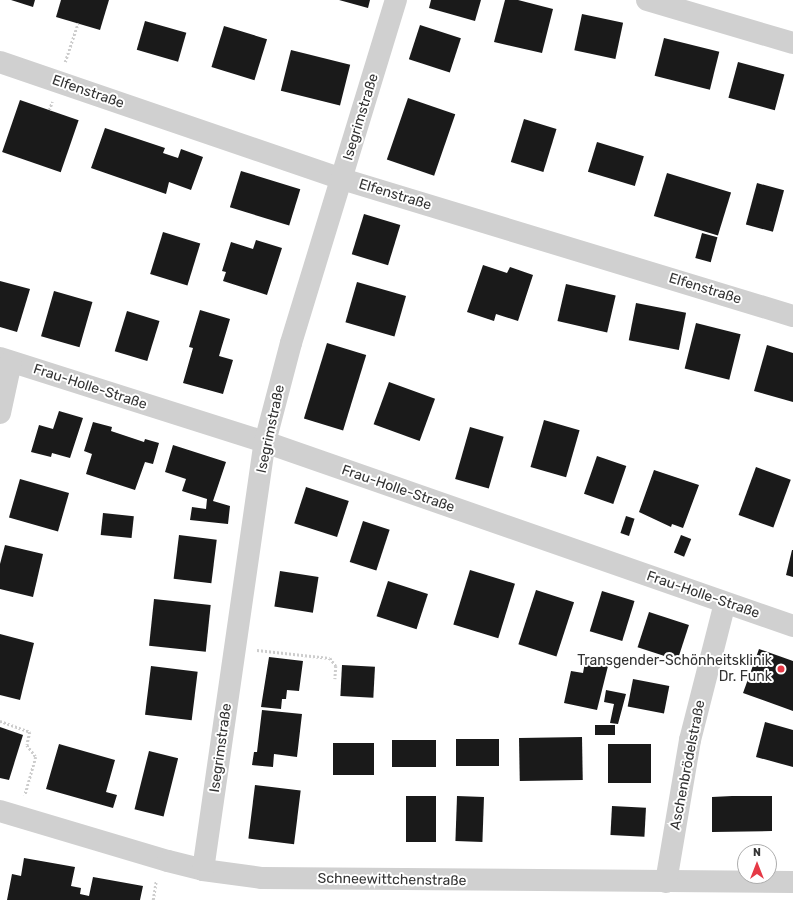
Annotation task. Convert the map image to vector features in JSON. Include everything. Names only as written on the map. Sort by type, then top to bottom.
[{"type":"street","name":"Isegrimstraße","points":[[204,870],[265,442],[291,343],[396,0]]},
{"type":"street","points":[[647,0],[793,43]]},
{"type":"street","name":"Elfenstraße","points":[[0,62],[342,179],[793,316]]},
{"type":"street","points":[[0,413],[6,360]]},
{"type":"street","name":"Frau-Holle-Straße","points":[[6,360],[265,442],[793,626]]},
{"type":"street","name":"Aschenbrödelstraße","points":[[666,882],[690,740],[725,603]]},
{"type":"street","name":"Schneewittchenstraße","points":[[10,814],[204,870],[262,878],[793,882]]},
{"type":"path","points":[[73,40],[78,23]]},
{"type":"path","points":[[236,647],[330,658],[336,666],[335,679]]},
{"type":"path","points":[[0,721],[27,729],[30,734],[27,745],[36,753],[10,814]]},
{"type":"building","points":[[11,0],[35,0],[33,7]]},
{"type":"building","points":[[61,0],[109,0],[100,30],[56,17]]},
{"type":"building","points":[[339,0],[370,0],[368,8]]},
{"type":"building","points":[[431,0],[481,0],[475,21],[429,8]]},
{"type":"building","points":[[505,0],[518,0],[553,9],[542,53],[494,42]]},
{"type":"building","points":[[582,14],[623,23],[615,59],[574,50]]},
{"type":"building","points":[[145,21],[186,33],[178,62],[137,50]]},
{"type":"building","points":[[420,25],[461,38],[450,73],[409,59]]},
{"type":"building","points":[[224,26],[267,39],[254,80],[211,67]]},
{"type":"building","points":[[664,38],[719,52],[710,90],[655,76]]},
{"type":"building","points":[[291,50],[350,65],[340,106],[281,91]]},
{"type":"building","points":[[738,62],[784,74],[775,110],[728,98]]},
{"type":"building","points":[[408,98],[455,114],[434,176],[387,159]]},
{"type":"building","points":[[20,100],[79,120],[61,172],[2,152]]},
{"type":"building","points":[[524,119],[557,129],[543,172],[511,162]]},
{"type":"building","points":[[105,128],[165,148],[163,153],[178,158],[181,149],[203,157],[191,190],[169,182],[166,194],[91,168]]},
{"type":"building","points":[[597,142],[644,156],[635,186],[588,172]]},
{"type":"building","points":[[241,171],[300,189],[289,225],[230,207]]},
{"type":"building","points":[[667,173],[731,193],[718,236],[654,216]]},
{"type":"building","points":[[757,183],[784,190],[773,232],[746,225]]},
{"type":"building","points":[[364,214],[400,225],[388,265],[352,254]]},
{"type":"building","points":[[163,232],[200,243],[187,285],[150,274]]},
{"type":"building","points":[[702,233],[717,237],[711,262],[695,258]]},
{"type":"building","points":[[256,240],[282,248],[267,295],[223,281],[226,272],[222,271],[231,242],[253,249]]},
{"type":"building","points":[[483,265],[507,273],[510,267],[533,275],[518,321],[496,314],[494,321],[467,312]]},
{"type":"building","points":[[0,281],[30,289],[17,332],[0,327]]},
{"type":"building","points":[[357,282],[406,296],[394,336],[345,322]]},
{"type":"building","points":[[566,284],[616,295],[607,332],[557,321]]},
{"type":"building","points":[[54,291],[92,302],[79,347],[41,336]]},
{"type":"building","points":[[636,303],[686,313],[679,350],[629,340]]},
{"type":"building","points":[[200,310],[230,319],[219,356],[233,360],[223,394],[183,383],[193,348],[189,347]]},
{"type":"building","points":[[127,311],[160,321],[147,361],[115,351]]},
{"type":"building","points":[[696,323],[741,334],[729,380],[685,369]]},
{"type":"building","points":[[327,343],[366,355],[343,431],[304,419]]},
{"type":"building","points":[[767,345],[793,353],[793,402],[754,391]]},
{"type":"building","points":[[389,382],[435,399],[420,441],[374,424]]},
{"type":"building","points":[[59,411],[83,418],[70,458],[52,453],[51,457],[31,452],[39,425],[53,429]]},
{"type":"building","points":[[544,420],[580,430],[566,477],[530,467]]},
{"type":"building","points":[[93,422],[112,427],[111,431],[144,442],[145,439],[159,443],[153,464],[145,462],[135,490],[86,474],[92,454],[84,451]]},
{"type":"building","points":[[470,427],[504,437],[489,489],[455,479]]},
{"type":"building","points":[[173,445],[226,462],[213,501],[230,506],[228,524],[190,520],[192,507],[206,509],[207,499],[182,491],[186,479],[165,472]]},
{"type":"building","points":[[597,456],[626,466],[613,504],[584,494]]},
{"type":"building","points":[[756,467],[791,480],[773,528],[739,515]]},
{"type":"building","points":[[654,470],[699,485],[683,528],[672,524],[671,527],[639,512]]},
{"type":"building","points":[[20,479],[69,493],[58,532],[9,517]]},
{"type":"building","points":[[306,487],[349,501],[337,537],[294,523]]},
{"type":"building","points":[[103,513],[134,516],[132,538],[101,535]]},
{"type":"building","points":[[626,516],[635,519],[629,536],[620,533]]},
{"type":"building","points":[[363,521],[390,530],[376,571],[350,562]]},
{"type":"building","points":[[179,535],[217,540],[211,583],[174,579]]},
{"type":"building","points":[[681,535],[691,539],[684,557],[674,553]]},
{"type":"building","points":[[5,545],[43,554],[33,597],[0,589],[0,564]]},
{"type":"building","points":[[793,550],[793,577],[786,575]]},
{"type":"building","points":[[470,570],[515,584],[498,638],[453,625]]},
{"type":"building","points":[[280,571],[319,577],[313,613],[274,607]]},
{"type":"building","points":[[388,581],[428,594],[417,629],[377,616]]},
{"type":"building","points":[[536,590],[574,602],[556,657],[518,644]]},
{"type":"building","points":[[602,591],[635,601],[622,641],[590,631]]},
{"type":"building","points":[[154,599],[211,605],[206,652],[149,646]]},
{"type":"building","points":[[649,612],[689,625],[678,660],[638,647]]},
{"type":"building","points":[[0,634],[34,643],[20,700],[0,695]]},
{"type":"building","points":[[759,649],[793,661],[793,711],[743,693]]},
{"type":"building","points":[[269,657],[303,661],[299,691],[287,690],[286,699],[282,699],[281,709],[261,707]]},
{"type":"building","points":[[585,662],[608,666],[597,710],[564,703],[571,671],[583,673]]},
{"type":"building","points":[[342,665],[375,667],[373,698],[340,696]]},
{"type":"building","points":[[151,666],[198,672],[192,720],[145,715]]},
{"type":"building","points":[[633,679],[669,686],[664,714],[628,706]]},
{"type":"building","points":[[606,690],[626,694],[618,724],[610,723],[614,704],[604,702]]},
{"type":"building","points":[[262,710],[302,714],[297,757],[274,754],[273,767],[252,765],[254,752],[257,752]]},
{"type":"building","points":[[765,722],[793,730],[793,767],[756,757]]},
{"type":"building","points":[[595,725],[615,725],[615,735],[595,735]]},
{"type":"building","points":[[0,727],[23,735],[9,780],[0,778]]},
{"type":"building","points":[[582,737],[583,780],[520,781],[519,738]]},
{"type":"building","points":[[456,739],[499,739],[499,766],[456,766]]},
{"type":"building","points":[[392,740],[436,740],[436,767],[392,767]]},
{"type":"building","points":[[333,743],[374,743],[374,775],[333,775]]},
{"type":"building","points":[[59,744],[115,760],[106,792],[117,795],[113,808],[46,789]]},
{"type":"building","points":[[608,744],[651,744],[651,783],[608,783]]},
{"type":"building","points":[[149,751],[178,758],[164,816],[134,809]]},
{"type":"building","points":[[255,785],[301,791],[294,844],[248,839]]},
{"type":"building","points":[[406,796],[436,796],[436,842],[406,842]]},
{"type":"building","points":[[457,796],[484,797],[482,842],[455,841]]},
{"type":"building","points":[[772,796],[772,831],[712,832],[712,797]]},
{"type":"building","points":[[612,806],[646,808],[644,837],[610,835]]},
{"type":"building","points":[[24,858],[75,867],[71,886],[81,888],[80,894],[89,896],[93,877],[143,886],[140,900],[7,900],[12,874],[21,876]]},
{"type":"place","name":"Transgender-Schönheitsklinik Dr. Funk","points":[[781,669]]}]
